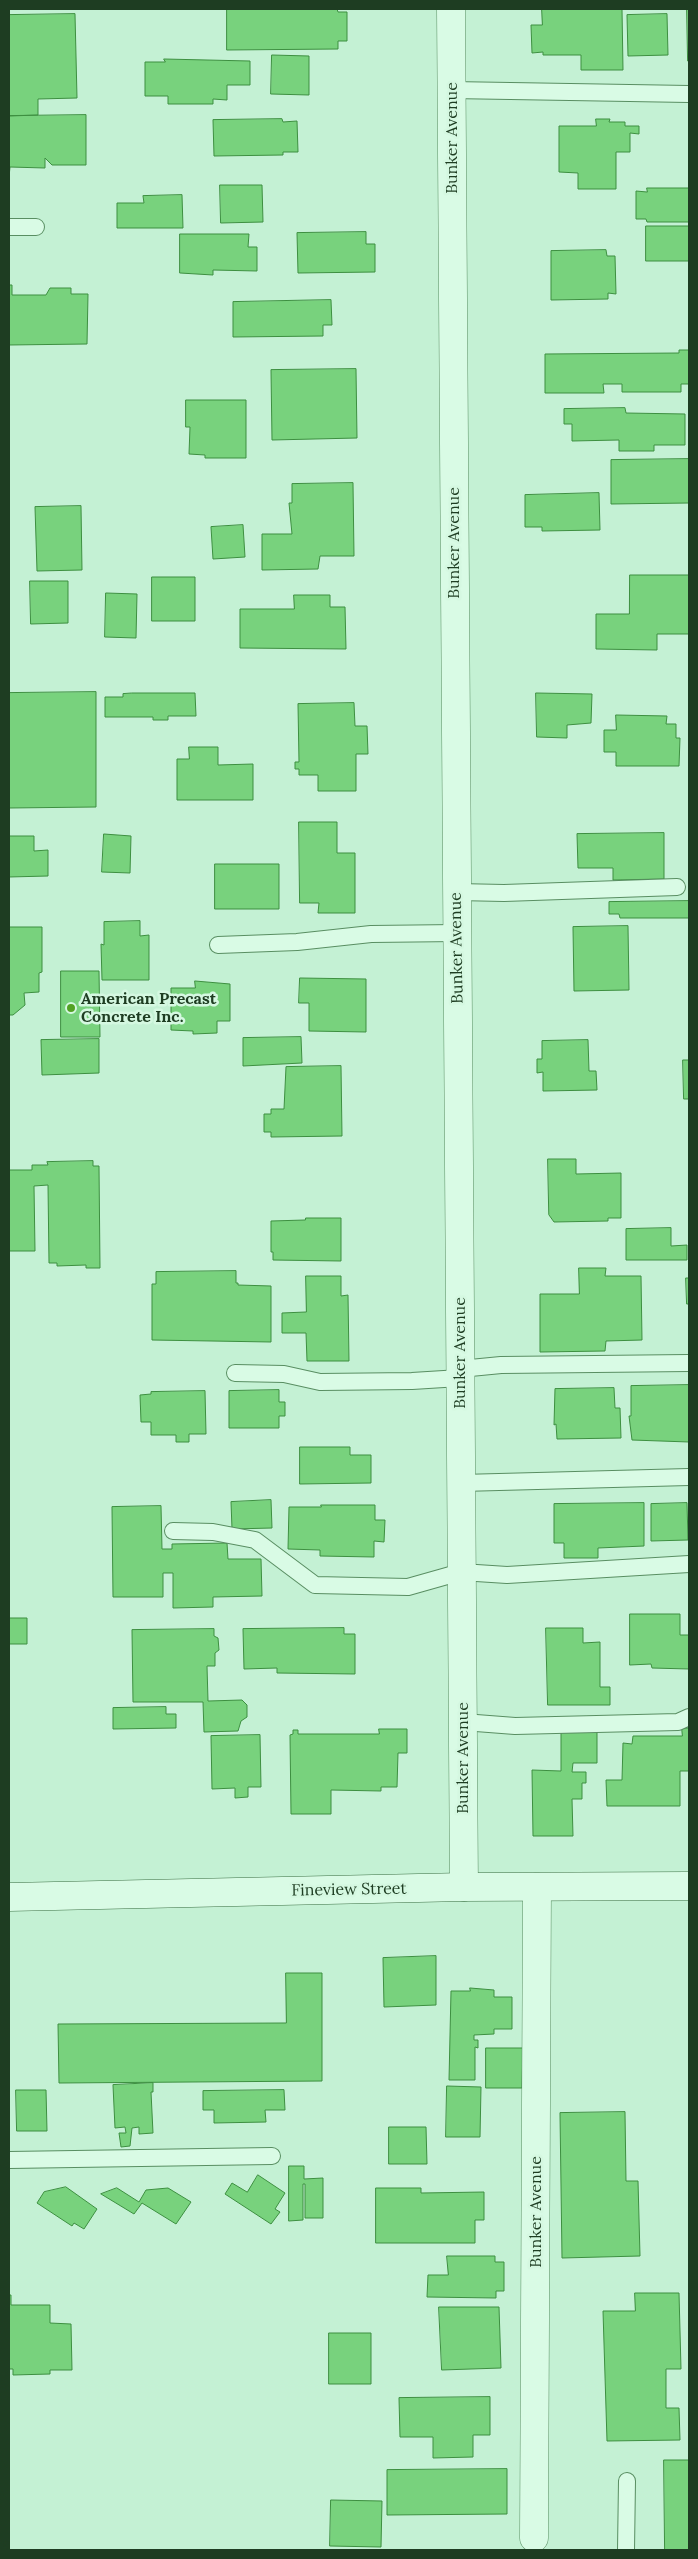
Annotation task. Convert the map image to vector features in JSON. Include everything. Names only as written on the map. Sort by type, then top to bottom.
[{"type":"street","name":"Bunker Avenue","points":[[451,9],[464,1887]]},
{"type":"street","name":"Fineview Street","points":[[9,1897],[464,1887],[689,1886]]},
{"type":"street","name":"Bunker Avenue","points":[[534,2538],[537,1887]]},
{"type":"lane","points":[[451,90],[689,94]]},
{"type":"lane","points":[[9,227],[36,227]]},
{"type":"lane","points":[[457,892],[504,893],[677,887]]},
{"type":"lane","points":[[218,945],[297,942],[371,934],[457,933]]},
{"type":"lane","points":[[235,1373],[284,1374],[320,1382],[412,1382],[500,1365],[689,1363]]},
{"type":"lane","points":[[461,1483],[689,1477]]},
{"type":"lane","points":[[173,1530],[214,1532],[255,1540],[315,1585],[408,1587],[461,1572],[507,1574],[689,1564]]},
{"type":"lane","points":[[463,1722],[515,1726],[678,1722],[689,1717]]},
{"type":"lane","points":[[9,2160],[272,2156]]},
{"type":"lane","points":[[626,2550],[627,2481]]},
{"type":"building","points":[[227,9],[337,9],[338,12],[347,12],[347,41],[338,41],[338,49],[227,50]]},
{"type":"building","points":[[542,9],[622,9],[623,70],[581,70],[581,55],[543,55],[543,52],[532,53],[531,25],[542,25]]},
{"type":"building","points":[[687,9],[689,9],[689,61],[688,61]]},
{"type":"building","points":[[75,14],[77,98],[38,99],[38,115],[9,116],[9,15]]},
{"type":"building","points":[[667,14],[668,55],[628,56],[627,15]]},
{"type":"building","points":[[272,55],[309,56],[309,95],[271,94]]},
{"type":"building","points":[[164,59],[250,61],[250,85],[227,85],[227,100],[213,99],[213,104],[168,104],[168,96],[145,96],[145,62],[165,62]]},
{"type":"building","points":[[86,115],[86,165],[52,165],[45,158],[45,168],[10,167],[9,177],[9,116]]},
{"type":"building","points":[[282,119],[283,122],[297,121],[298,152],[283,152],[283,155],[214,156],[213,120]]},
{"type":"building","points":[[596,119],[610,119],[609,122],[625,122],[625,126],[639,126],[639,134],[630,133],[630,152],[616,152],[616,189],[578,189],[578,173],[559,172],[559,126],[596,126]]},
{"type":"building","points":[[220,185],[262,185],[263,222],[221,223]]},
{"type":"building","points":[[647,188],[689,188],[689,222],[647,222],[646,219],[636,219],[636,191],[647,192]]},
{"type":"building","points":[[182,195],[183,228],[117,228],[117,203],[144,203],[143,196]]},
{"type":"building","points":[[646,226],[689,226],[689,261],[646,261]]},
{"type":"building","points":[[366,232],[366,244],[375,244],[375,272],[298,273],[297,233]]},
{"type":"building","points":[[180,234],[249,234],[248,247],[257,247],[257,271],[213,270],[213,275],[180,273]]},
{"type":"building","points":[[606,250],[607,256],[615,256],[616,294],[608,293],[608,299],[551,300],[551,251]]},
{"type":"building","points":[[9,285],[12,285],[12,295],[46,295],[50,288],[71,288],[71,294],[88,294],[87,344],[9,345]]},
{"type":"building","points":[[331,300],[332,325],[323,325],[323,336],[233,337],[233,302]]},
{"type":"building","points":[[679,350],[689,350],[689,384],[681,384],[681,392],[622,392],[622,384],[603,384],[604,393],[545,393],[545,354],[679,353]]},
{"type":"building","points":[[356,369],[357,438],[272,440],[271,370]]},
{"type":"building","points":[[186,400],[246,400],[246,458],[205,458],[205,455],[189,454],[190,427],[186,427]]},
{"type":"building","points":[[625,408],[626,413],[685,414],[685,445],[654,445],[654,451],[619,451],[619,440],[572,441],[572,424],[564,424],[564,409]]},
{"type":"building","points":[[689,459],[689,503],[611,504],[611,460]]},
{"type":"building","points":[[353,483],[354,556],[320,556],[318,569],[262,570],[262,534],[292,534],[289,503],[292,503],[292,484]]},
{"type":"building","points":[[599,493],[600,530],[542,531],[542,527],[525,527],[525,495]]},
{"type":"building","points":[[81,506],[82,570],[37,571],[35,507]]},
{"type":"building","points":[[243,525],[245,557],[213,559],[211,527]]},
{"type":"building","points":[[630,575],[689,575],[689,634],[657,634],[657,650],[596,649],[596,614],[629,614]]},
{"type":"building","points":[[152,577],[195,577],[195,621],[152,621]]},
{"type":"building","points":[[30,581],[68,581],[68,623],[31,624]]},
{"type":"building","points":[[106,593],[137,594],[136,638],[105,637]]},
{"type":"building","points":[[294,595],[330,595],[330,607],[345,607],[346,649],[240,648],[240,609],[294,609]]},
{"type":"building","points":[[96,692],[96,807],[9,808],[9,693]]},
{"type":"building","points":[[195,693],[196,716],[168,716],[168,720],[153,720],[153,717],[105,717],[105,697],[123,697],[123,694]]},
{"type":"building","points":[[536,693],[592,694],[591,723],[567,725],[567,738],[537,737]]},
{"type":"building","points":[[354,703],[355,726],[367,726],[368,754],[356,754],[356,791],[318,791],[318,775],[299,775],[299,769],[295,769],[295,762],[299,762],[298,704]]},
{"type":"building","points":[[616,715],[667,716],[666,724],[676,724],[676,738],[680,738],[679,766],[616,766],[616,752],[604,752],[604,730],[616,730]]},
{"type":"building","points":[[189,747],[218,747],[218,765],[253,764],[253,800],[177,800],[177,759],[189,759]]},
{"type":"building","points":[[299,822],[337,822],[337,853],[355,853],[355,913],[318,913],[319,903],[300,903]]},
{"type":"building","points":[[664,833],[664,879],[613,880],[613,868],[578,868],[577,834]]},
{"type":"building","points":[[104,834],[131,836],[130,873],[102,872]]},
{"type":"building","points":[[9,836],[34,836],[34,851],[48,850],[48,876],[9,877]]},
{"type":"building","points":[[215,864],[279,864],[279,909],[215,909]]},
{"type":"building","points":[[689,901],[689,918],[620,918],[619,914],[609,914],[609,902]]},
{"type":"building","points":[[140,921],[140,936],[149,935],[149,980],[102,980],[101,944],[104,945],[104,922]]},
{"type":"building","points":[[628,926],[629,990],[574,991],[573,927]]},
{"type":"building","points":[[9,927],[42,927],[42,972],[39,973],[39,992],[24,993],[25,1005],[13,1015],[9,1015]]},
{"type":"building","points":[[61,971],[99,971],[100,1037],[61,1037]]},
{"type":"building","points":[[300,978],[366,979],[366,1032],[309,1031],[309,1003],[299,1003]]},
{"type":"building","points":[[195,981],[230,984],[230,1021],[217,1021],[217,1033],[193,1034],[193,1031],[171,1030],[171,988],[195,988]]},
{"type":"building","points":[[301,1037],[302,1063],[243,1066],[243,1038]]},
{"type":"building","points":[[99,1039],[99,1073],[42,1075],[41,1040]]},
{"type":"building","points":[[588,1040],[589,1071],[596,1071],[597,1090],[543,1091],[543,1072],[537,1073],[537,1059],[542,1059],[542,1041]]},
{"type":"building","points":[[683,1060],[689,1060],[689,1099],[684,1099]]},
{"type":"building","points":[[341,1066],[342,1136],[271,1137],[271,1132],[264,1132],[264,1114],[271,1114],[271,1109],[284,1109],[286,1067]]},
{"type":"building","points":[[548,1159],[576,1159],[576,1174],[621,1173],[621,1218],[608,1218],[608,1221],[554,1222],[549,1215]]},
{"type":"building","points":[[93,1161],[93,1166],[99,1166],[100,1268],[86,1268],[86,1265],[57,1266],[57,1263],[49,1263],[48,1185],[34,1186],[35,1251],[9,1251],[9,1170],[32,1170],[32,1165],[48,1165],[47,1162]]},
{"type":"building","points":[[306,1218],[341,1218],[341,1261],[273,1260],[273,1252],[271,1252],[271,1221],[305,1220]]},
{"type":"building","points":[[671,1228],[671,1246],[687,1245],[687,1260],[626,1260],[626,1229]]},
{"type":"building","points":[[579,1268],[606,1268],[605,1276],[641,1276],[642,1340],[606,1341],[605,1351],[540,1352],[540,1294],[579,1294]]},
{"type":"building","points":[[236,1271],[236,1283],[238,1285],[271,1286],[271,1342],[152,1340],[152,1284],[156,1284],[156,1272]]},
{"type":"building","points":[[306,1276],[341,1276],[341,1296],[348,1295],[349,1361],[307,1361],[306,1333],[282,1333],[282,1313],[306,1312]]},
{"type":"building","points":[[686,1278],[689,1278],[689,1304],[687,1304]]},
{"type":"building","points":[[689,1385],[689,1442],[632,1440],[629,1416],[631,1416],[631,1386]]},
{"type":"building","points":[[614,1388],[615,1408],[620,1408],[621,1438],[557,1439],[556,1424],[554,1425],[555,1389]]},
{"type":"building","points":[[279,1390],[279,1402],[285,1402],[285,1416],[279,1416],[279,1428],[229,1428],[229,1391]]},
{"type":"building","points":[[205,1391],[206,1434],[189,1434],[189,1442],[176,1442],[176,1435],[151,1435],[151,1422],[141,1422],[140,1395],[151,1394],[151,1392]]},
{"type":"building","points":[[300,1447],[350,1447],[350,1455],[371,1455],[371,1483],[300,1484]]},
{"type":"building","points":[[271,1500],[272,1528],[232,1529],[231,1502]]},
{"type":"building","points":[[644,1503],[644,1546],[598,1548],[598,1558],[564,1558],[564,1543],[554,1543],[554,1504]]},
{"type":"building","points":[[687,1503],[688,1540],[651,1541],[651,1504]]},
{"type":"building","points":[[321,1505],[375,1505],[375,1520],[385,1520],[384,1542],[374,1541],[374,1557],[320,1556],[320,1550],[288,1549],[289,1507],[321,1507]]},
{"type":"building","points":[[161,1506],[162,1549],[172,1549],[172,1544],[227,1543],[228,1559],[261,1559],[262,1596],[213,1597],[213,1607],[173,1608],[173,1573],[163,1573],[163,1597],[113,1597],[112,1507]]},
{"type":"building","points":[[630,1614],[680,1614],[680,1635],[689,1635],[689,1669],[652,1668],[651,1664],[630,1665]]},
{"type":"building","points":[[9,1618],[27,1618],[27,1644],[9,1644]]},
{"type":"building","points":[[344,1628],[344,1634],[355,1634],[355,1674],[277,1673],[277,1668],[244,1669],[243,1629]]},
{"type":"building","points":[[546,1628],[583,1628],[583,1643],[600,1642],[600,1687],[610,1687],[610,1705],[548,1705]]},
{"type":"building","points":[[214,1629],[214,1636],[218,1638],[219,1650],[215,1653],[215,1666],[207,1666],[208,1701],[242,1700],[247,1705],[247,1717],[241,1721],[238,1731],[204,1732],[203,1702],[133,1702],[132,1630]]},
{"type":"building","points":[[166,1707],[166,1714],[176,1714],[176,1728],[113,1729],[113,1708]]},
{"type":"building","points":[[682,1728],[689,1728],[689,1771],[680,1771],[680,1806],[607,1806],[606,1780],[622,1780],[623,1743],[632,1744],[633,1736],[682,1736]]},
{"type":"building","points":[[379,1729],[407,1729],[407,1753],[398,1753],[397,1787],[381,1787],[381,1791],[331,1790],[331,1814],[291,1814],[290,1735],[293,1734],[293,1730],[298,1730],[298,1734],[379,1734]]},
{"type":"building","points":[[597,1729],[597,1763],[573,1763],[572,1772],[586,1772],[586,1783],[582,1783],[582,1799],[572,1799],[573,1836],[533,1836],[532,1770],[561,1771],[561,1730]]},
{"type":"building","points":[[260,1735],[261,1787],[248,1787],[248,1797],[235,1798],[235,1788],[212,1789],[211,1736]]},
{"type":"building","points":[[436,1956],[436,2005],[384,2007],[383,1958]]},
{"type":"building","points":[[286,1973],[322,1973],[322,2081],[59,2083],[58,2024],[286,2023]]},
{"type":"building","points":[[470,1988],[494,1990],[494,1997],[512,1997],[512,2029],[494,2029],[494,2034],[474,2035],[474,2040],[478,2040],[478,2048],[475,2047],[475,2080],[449,2080],[451,1991],[470,1991]]},
{"type":"building","points":[[486,2048],[523,2048],[522,2088],[486,2088]]},
{"type":"building","points":[[153,2083],[153,2092],[151,2092],[153,2133],[139,2134],[139,2127],[132,2128],[130,2146],[121,2147],[119,2133],[126,2133],[125,2127],[115,2128],[113,2085]]},
{"type":"building","points":[[447,2086],[481,2087],[480,2137],[446,2137]]},
{"type":"building","points":[[16,2090],[46,2090],[47,2131],[17,2131]]},
{"type":"building","points":[[284,2090],[285,2110],[265,2110],[266,2122],[214,2123],[214,2110],[203,2110],[203,2091]]},
{"type":"building","points":[[625,2112],[626,2181],[638,2181],[640,2256],[562,2258],[560,2113]]},
{"type":"building","points":[[389,2127],[426,2127],[427,2164],[389,2164]]},
{"type":"building","points":[[289,2166],[304,2166],[304,2179],[323,2178],[323,2218],[305,2218],[305,2184],[303,2184],[303,2220],[289,2221]]},
{"type":"building","points":[[258,2175],[285,2193],[275,2209],[280,2212],[271,2224],[225,2194],[232,2183],[247,2192]]},
{"type":"building","points":[[66,2187],[97,2209],[84,2229],[74,2223],[72,2226],[37,2203],[44,2192]]},
{"type":"building","points":[[117,2188],[139,2202],[146,2190],[168,2188],[191,2202],[176,2224],[142,2203],[134,2214],[101,2194]]},
{"type":"building","points":[[376,2188],[421,2188],[421,2193],[484,2192],[484,2220],[475,2220],[475,2243],[376,2243]]},
{"type":"building","points":[[447,2256],[495,2256],[495,2262],[504,2262],[504,2291],[496,2291],[496,2298],[427,2297],[428,2275],[448,2275]]},
{"type":"building","points":[[635,2293],[679,2293],[681,2369],[666,2369],[666,2408],[679,2408],[680,2440],[607,2441],[603,2311],[635,2311]]},
{"type":"building","points":[[9,2295],[11,2295],[11,2305],[50,2305],[50,2323],[71,2324],[72,2370],[50,2370],[50,2374],[13,2375],[13,2369],[9,2369]]},
{"type":"building","points":[[439,2307],[499,2307],[501,2368],[442,2370]]},
{"type":"building","points":[[329,2333],[371,2333],[371,2384],[329,2384]]},
{"type":"building","points":[[490,2397],[490,2435],[473,2435],[473,2457],[433,2458],[433,2437],[400,2437],[399,2398]]},
{"type":"building","points":[[664,2460],[689,2460],[689,2550],[665,2550]]},
{"type":"building","points":[[507,2469],[507,2514],[387,2515],[387,2470]]},
{"type":"building","points":[[331,2500],[382,2501],[381,2547],[330,2546]]},
{"type":"place","name":"American Precast Concrete Inc.","points":[[71,1008]]}]
